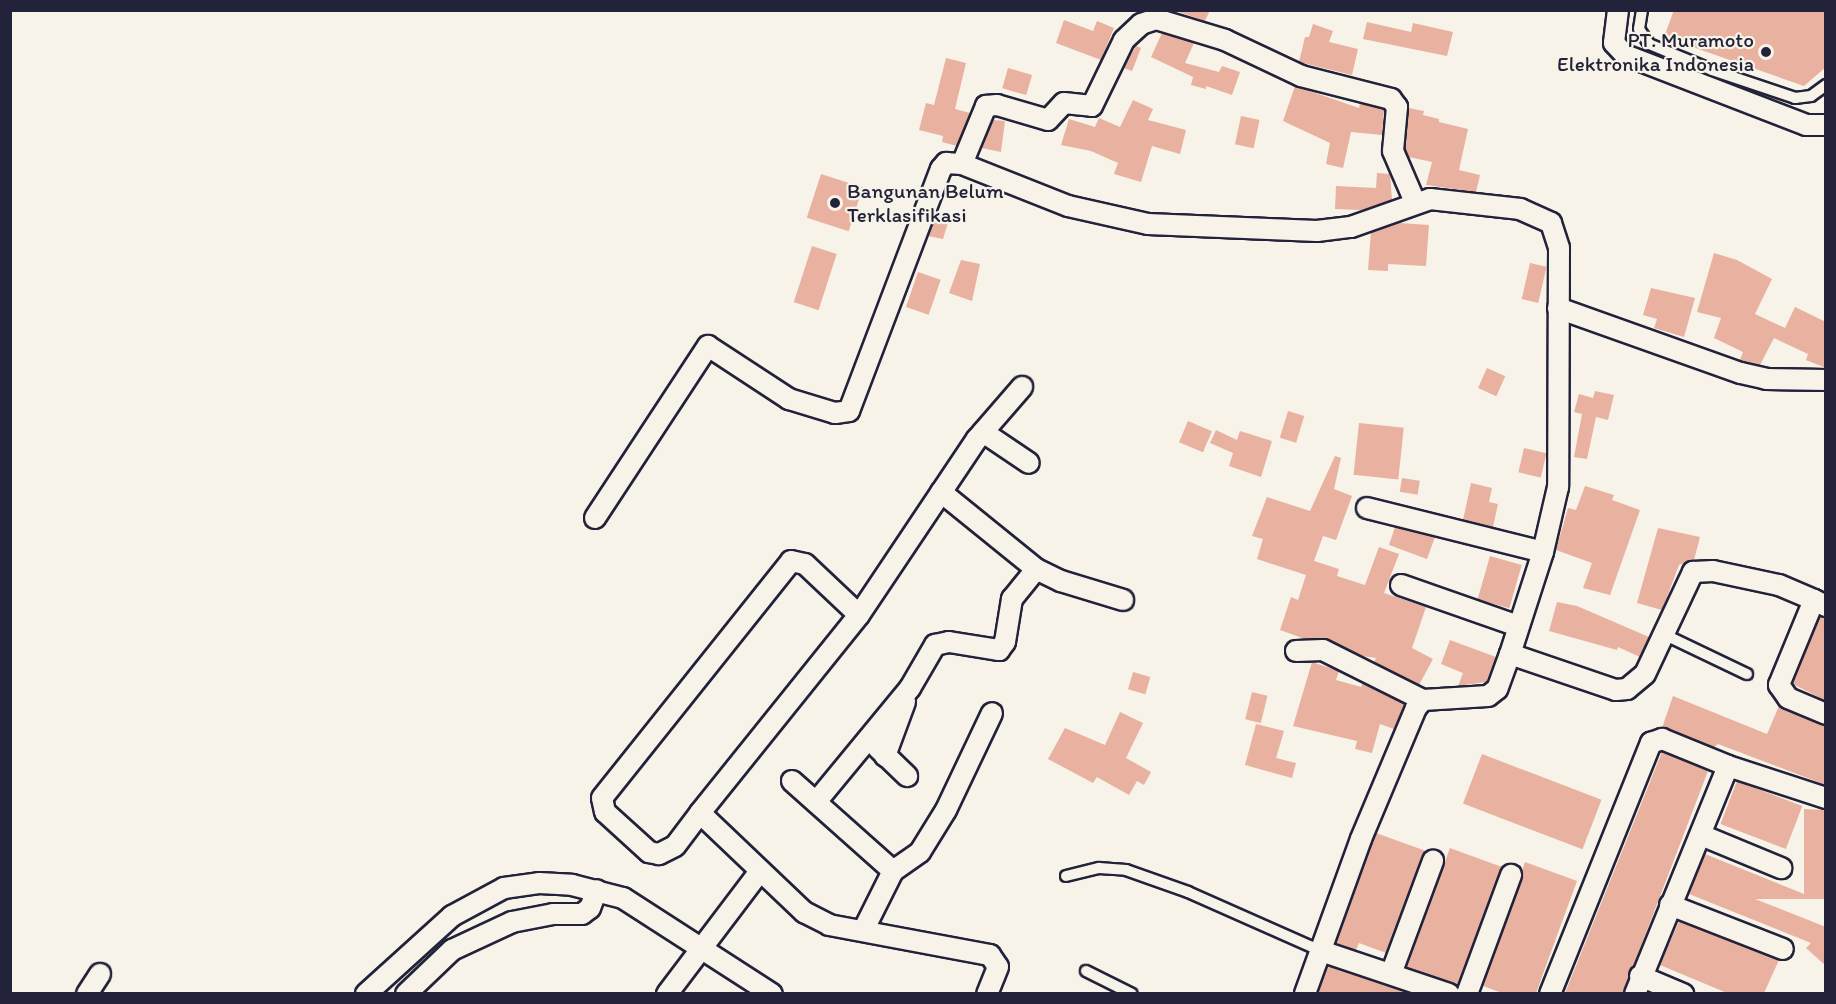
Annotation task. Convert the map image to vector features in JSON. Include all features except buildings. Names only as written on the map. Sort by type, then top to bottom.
[{"type":"street","points":[[1618,10],[1614,43],[1626,56],[1806,125],[1826,125]]},
{"type":"street","points":[[963,164],[986,106],[1048,120],[1064,103],[1092,106],[1124,40],[1141,24],[1156,19],[1225,40],[1301,76],[1391,99],[1397,107],[1393,151],[1415,202]]},
{"type":"street","points":[[595,518],[708,346],[789,399],[836,413],[849,411],[941,169],[952,162],[963,164],[1068,206],[1148,224],[1317,231],[1351,227],[1415,202],[1453,199],[1520,209],[1551,223],[1559,248],[1558,487],[1543,552],[1497,689],[1488,696],[1423,700],[1323,650],[1296,651]]},
{"type":"street","points":[[1558,308],[1741,373],[1766,379],[1826,380]]},
{"type":"street","points":[[859,615],[805,564],[791,561],[602,798],[605,812],[650,852],[659,854],[675,846],[859,615],[983,432],[1022,387]]},
{"type":"street","points":[[983,432],[1029,463]]},
{"type":"street","points":[[941,492],[1036,569],[1061,581],[1123,600]]},
{"type":"street","points":[[1367,508],[1543,552]]},
{"type":"street","points":[[816,802],[910,688],[935,645],[949,642],[999,650],[1005,642],[1012,599],[1036,569]]},
{"type":"street","points":[[1510,654],[1616,690],[1628,689],[1645,674],[1688,577],[1699,570],[1779,585],[1820,603],[1779,684],[1788,698],[1826,714]]},
{"type":"street","points":[[1401,585],[1518,626]]},
{"type":"street","points":[[885,756],[910,688]]},
{"type":"street","points":[[1305,993],[1361,838],[1411,718],[1423,700]]},
{"type":"street","points":[[863,931],[893,871],[920,852],[946,810],[992,713]]},
{"type":"street","points":[[868,739],[907,777]]},
{"type":"street","points":[[1550,993],[1651,743],[1662,739],[1728,766],[1826,798]]},
{"type":"street","points":[[1683,993],[1638,985],[1728,766]]},
{"type":"street","points":[[792,781],[893,871]]},
{"type":"street","points":[[700,813],[804,912],[829,925],[990,955],[998,967],[987,993]]},
{"type":"street","points":[[1701,835],[1781,868]]},
{"type":"street","points":[[1391,974],[1433,861]]},
{"type":"street","points":[[667,993],[760,871]]},
{"type":"street","points":[[1467,993],[1511,875]]},
{"type":"street","points":[[366,993],[452,916],[504,888],[539,883],[597,890],[623,898],[701,950],[772,993]]},
{"type":"street","points":[[406,993],[452,950],[512,922],[553,914],[582,914],[590,908],[597,890]]},
{"type":"street","points":[[1670,905],[1783,949]]},
{"type":"street","points":[[1321,951],[1449,993]]},
{"type":"street","points":[[87,993],[100,974]]},
{"type":"lane","points":[[1642,10],[1639,29],[1649,44],[1712,70],[1795,98],[1811,96],[1826,84]]},
{"type":"lane","points":[[1663,634],[1747,674]]},
{"type":"lane","points":[[1066,876],[1099,868],[1126,870],[1188,892],[1321,951]]},
{"type":"lane","points":[[1086,971],[1132,993]]},
{"type":"place","name":"PT. Muramoto Elektronika Indonesia","points":[[1766,52]]},
{"type":"place","name":"Bangunan Belum Terklasifikasi","points":[[835,203]]}]
